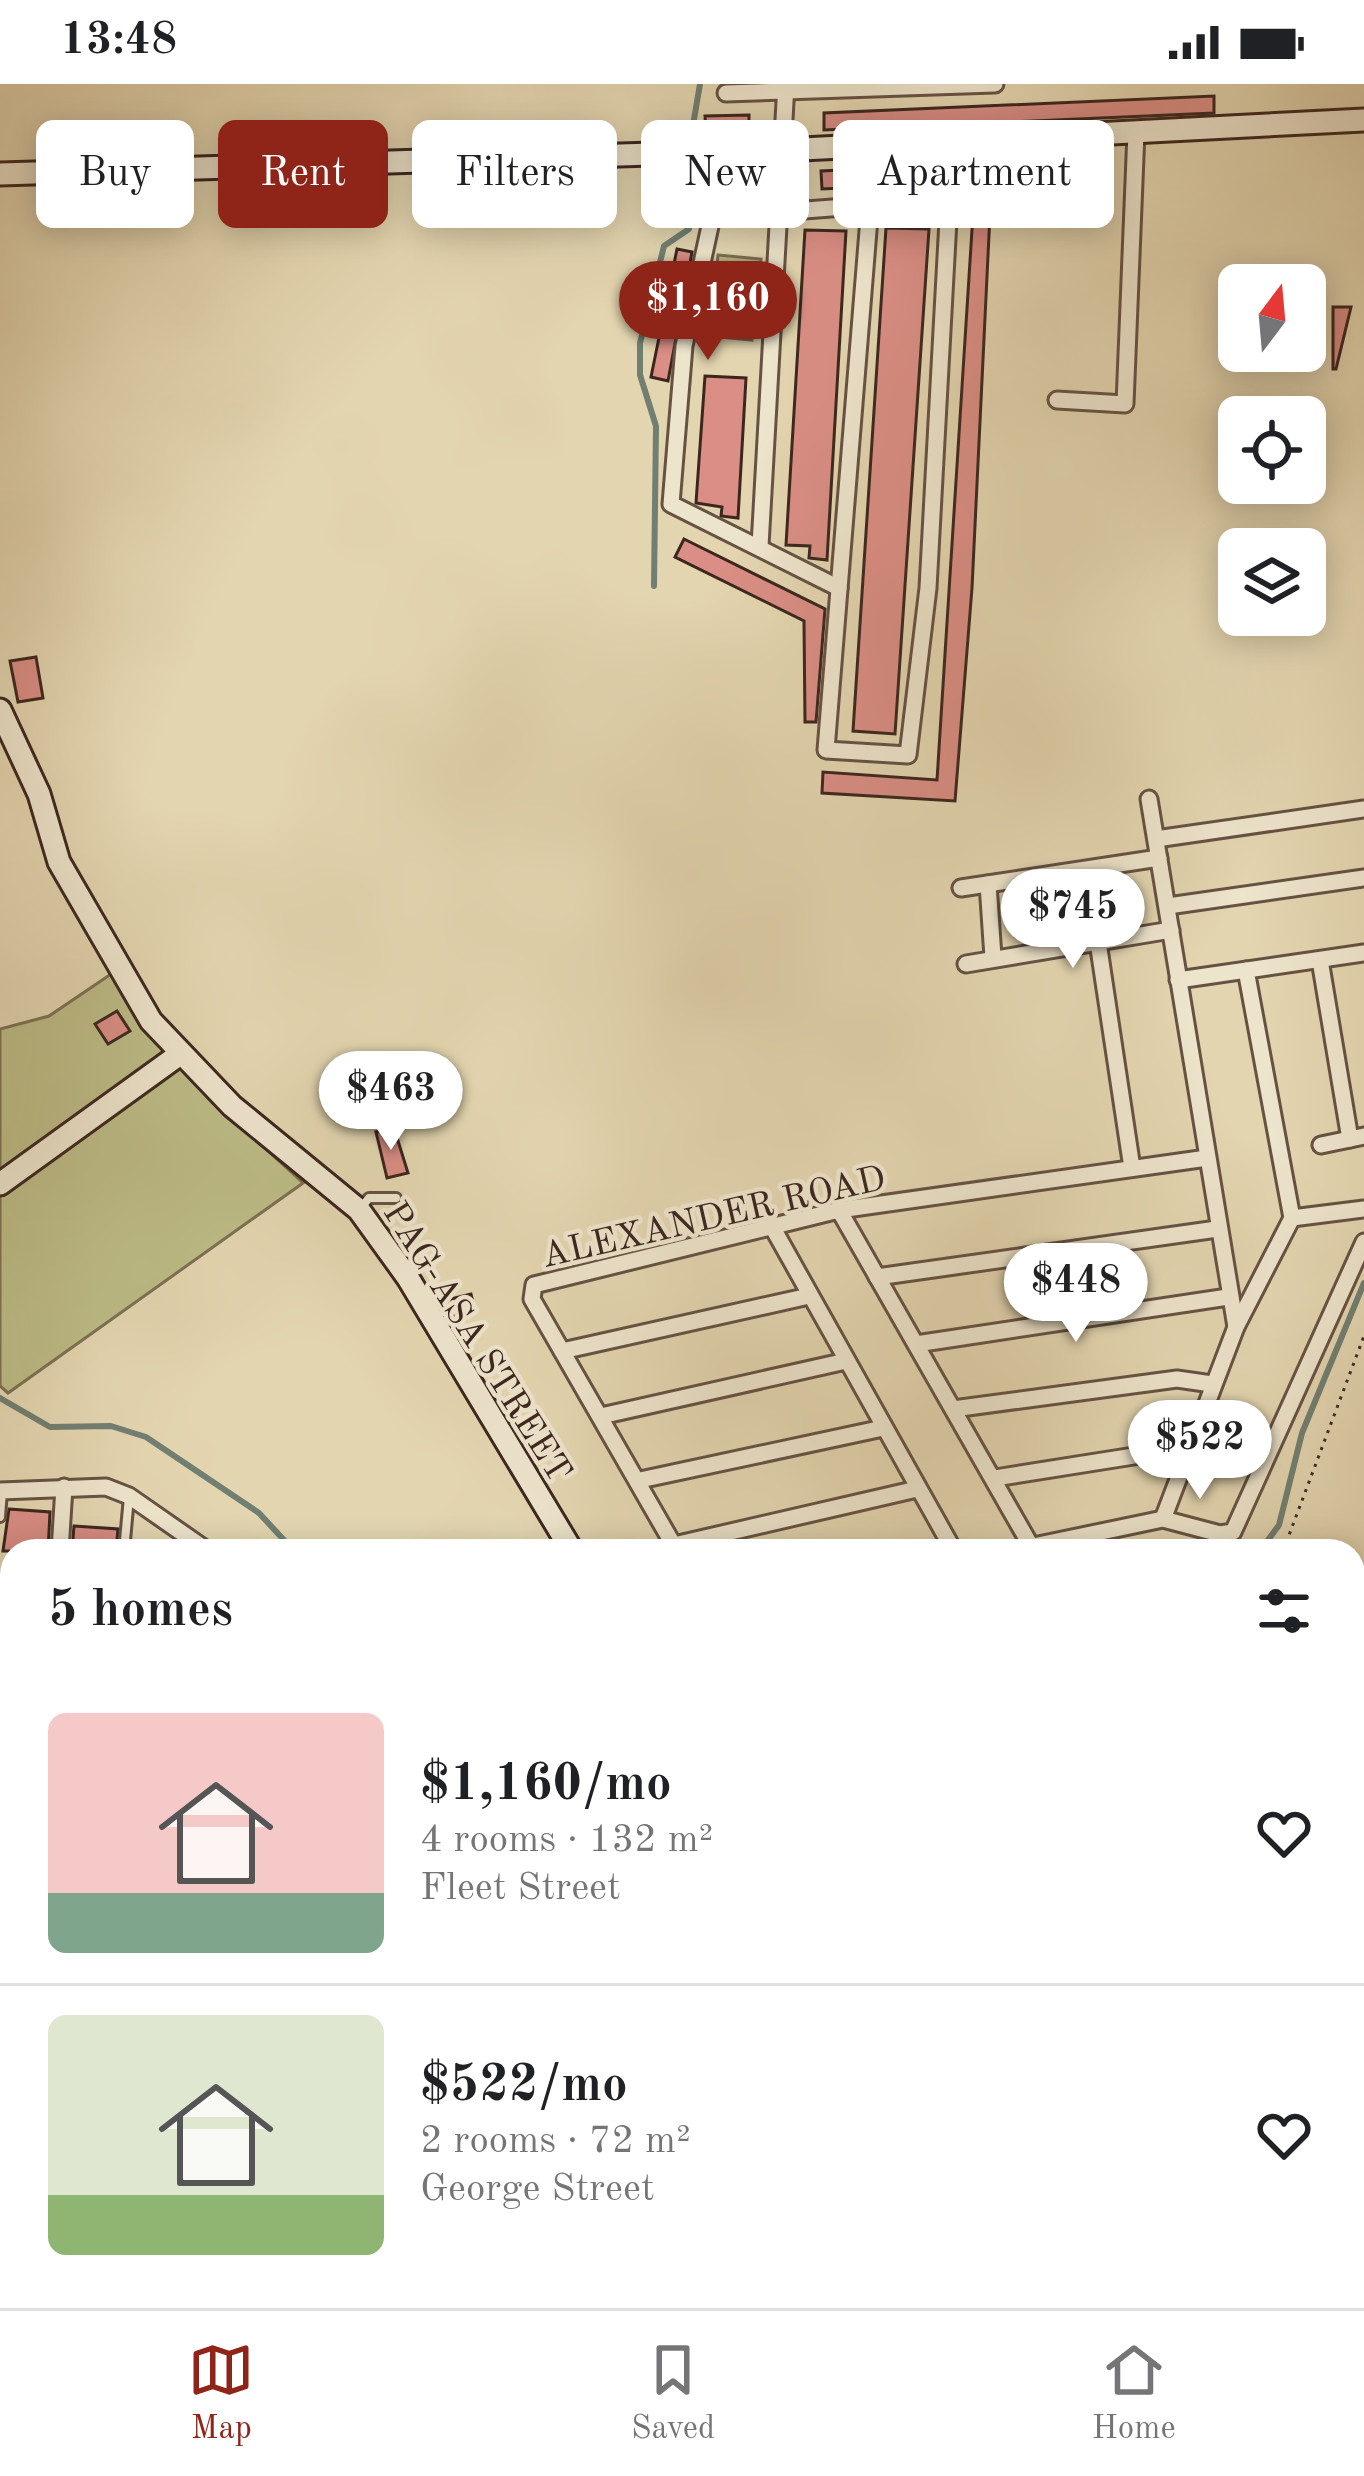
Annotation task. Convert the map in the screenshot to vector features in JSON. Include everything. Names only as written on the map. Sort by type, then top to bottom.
[{"type":"street","points":[[726,93],[995,84]]},
{"type":"street","points":[[784,120],[786,88]]},
{"type":"street","points":[[809,149],[1364,120]]},
{"type":"street","points":[[1057,400],[1126,404],[1136,132]]},
{"type":"street","points":[[0,174],[641,154]]},
{"type":"street","points":[[710,228],[684,346],[670,504],[839,587]]},
{"type":"street","points":[[760,546],[778,228]]},
{"type":"street","points":[[868,228],[826,750],[908,755],[928,588],[948,228]]},
{"type":"street","name":"PAG-ASA STREET","points":[[0,710],[39,794],[58,862],[151,1021],[232,1106],[359,1210],[408,1279],[565,1539]]},
{"type":"street","points":[[1150,799],[1236,1327]]},
{"type":"street","points":[[1156,839],[1364,809]]},
{"type":"street","points":[[961,888],[1159,858]]},
{"type":"street","points":[[1168,906],[1364,878]]},
{"type":"street","points":[[988,884],[993,957]]},
{"type":"street","points":[[966,964],[1171,931]]},
{"type":"street","points":[[1099,942],[1132,1168]]},
{"type":"street","points":[[1178,980],[1364,953]]},
{"type":"street","points":[[1319,960],[1357,1137],[1321,1145]]},
{"type":"street","points":[[1163,1519],[1236,1327],[1292,1218],[1246,970]]},
{"type":"street","points":[[0,1184],[180,1054]]},
{"type":"street","name":"ALEXANDER ROAD","points":[[671,1539],[532,1299],[537,1283],[774,1230],[839,1210],[1207,1158]]},
{"type":"street","points":[[1292,1218],[1364,1209]]},
{"type":"street","points":[[839,1210],[1027,1539]]},
{"type":"street","points":[[877,1277],[1217,1228]]},
{"type":"street","points":[[774,1230],[947,1539]]},
{"type":"street","points":[[1065,1539],[1163,1519],[1220,1534],[1233,1532],[1364,1242]]},
{"type":"street","points":[[562,1351],[809,1296]]},
{"type":"street","points":[[916,1343],[1228,1297]]},
{"type":"street","points":[[601,1415],[846,1361]]},
{"type":"street","points":[[953,1409],[1177,1379],[1212,1384]]},
{"type":"street","points":[[640,1480],[884,1428]]},
{"type":"street","points":[[994,1478],[1140,1455],[1179,1470]]},
{"type":"street","points":[[61,1539],[64,1487]]},
{"type":"street","points":[[1,1491],[106,1487],[129,1496],[191,1539]]},
{"type":"street","points":[[713,1539],[917,1489]]},
{"type":"lane","points":[[359,1210],[369,1198],[396,1198]]},
{"type":"lane","points":[[0,1517],[1,1491]]},
{"type":"lane","points":[[125,1539],[129,1496]]},
{"type":"lane","points":[[179,1531],[179,1539]]},
{"type":"path","points":[[1287,1539],[1364,1336]]},
{"type":"shaded area","points":[[718,255],[761,259],[752,340],[709,336]]},
{"type":"shaded area","points":[[114,972],[216,1103],[303,1183],[8,1393],[0,1386],[0,1029],[49,1016]]},
{"type":"building","points":[[1214,96],[1214,113],[1053,120],[833,120],[833,130],[824,130],[824,113]]},
{"type":"building","points":[[749,115],[749,120],[705,120],[705,116]]},
{"type":"building","points":[[833,170],[833,188],[822,189],[821,171]]},
{"type":"building","points":[[886,228],[929,229],[895,734],[853,731]]},
{"type":"building","points":[[972,228],[989,228],[972,588],[955,801],[822,793],[823,772],[937,780]]},
{"type":"building","points":[[805,230],[846,231],[827,560],[809,558],[810,546],[786,545]]},
{"type":"building","points":[[677,249],[692,252],[668,381],[651,377]]},
{"type":"building","points":[[1333,307],[1351,307],[1336,369],[1333,369]]},
{"type":"building","points":[[705,376],[746,378],[738,518],[721,516],[722,507],[696,503]]},
{"type":"building","points":[[684,539],[825,609],[816,722],[805,722],[804,621],[675,557]]},
{"type":"building","points":[[36,657],[43,698],[18,702],[10,661]]},
{"type":"building","points":[[117,1011],[130,1031],[108,1044],[95,1024]]},
{"type":"building","points":[[394,1128],[408,1173],[387,1178],[376,1132]]},
{"type":"building","points":[[471,1294],[475,1311],[449,1317],[442,1301]]},
{"type":"building","points":[[9,1509],[50,1512],[49,1539],[5,1539]]},
{"type":"building","points":[[74,1526],[118,1529],[117,1539],[73,1539]]},
{"type":"waterway","points":[[694,120],[700,84]]},
{"type":"waterway","points":[[654,586],[656,426],[640,375],[640,343],[664,246],[689,228]]},
{"type":"waterway","points":[[1269,1539],[1279,1525],[1302,1433],[1364,1283]]},
{"type":"waterway","points":[[0,1398],[50,1427],[111,1426],[146,1437],[259,1513],[283,1539]]}]
